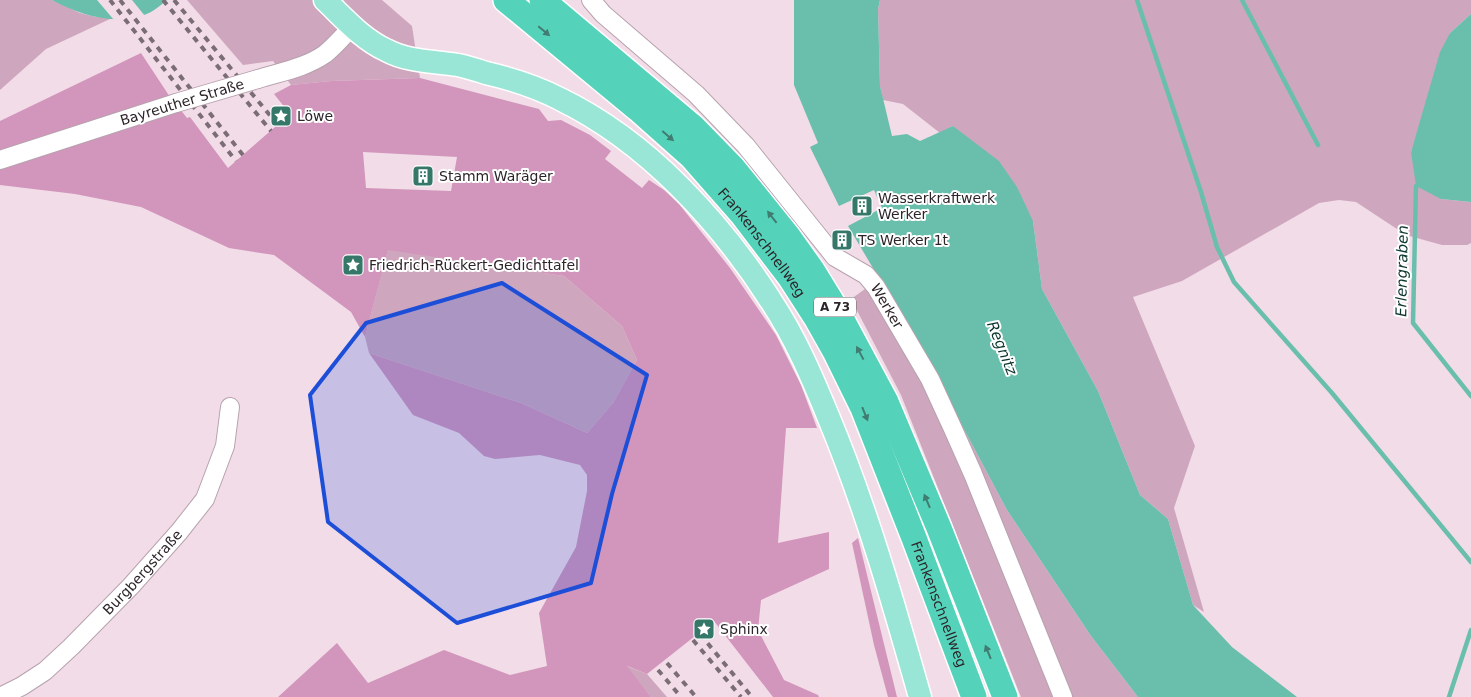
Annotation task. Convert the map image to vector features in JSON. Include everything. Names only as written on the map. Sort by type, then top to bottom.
[{"type":"highway","name":"Frankenschnellweg","points":[[506,0],[638,109],[692,157],[742,214],[790,277],[836,351],[863,408],[974,697]]},
{"type":"highway","name":"Frankenschnellweg","points":[[542,0],[693,127],[733,168],[812,270],[836,309],[886,402],[1006,697]]},
{"type":"main road","points":[[325,0],[377,46],[398,56],[460,66],[516,80],[561,99],[583,111],[625,138],[663,170],[702,209],[742,258],[772,303],[797,346],[818,391],[843,452],[869,526],[920,697]]},
{"type":"street","name":"Werker","points":[[591,0],[603,14],[696,94],[752,154],[835,257],[866,275],[876,287],[930,380],[953,429],[1063,697]]},
{"type":"street","name":"Bayreuther Straße","points":[[0,160],[303,66],[325,53],[353,26]]},
{"type":"street","name":"Burgbergstraße","points":[[0,697],[45,672],[71,648],[180,532],[205,499],[225,446],[230,407]]},
{"type":"highlighted area","points":[[502,283],[647,375],[612,494],[591,583],[457,623],[328,522],[310,395],[366,323]]},
{"type":"shaded area","points":[[0,0],[52,0],[80,13],[112,18],[46,49],[0,90]]},
{"type":"shaded area","points":[[187,0],[382,0],[412,26],[420,78],[331,81],[291,85],[273,61],[243,65]]},
{"type":"shaded area","points":[[880,0],[1471,0],[1471,14],[1450,33],[1411,152],[1441,199],[1471,202],[1471,243],[1467,245],[1442,245],[1406,235],[1356,202],[1339,200],[1319,203],[1182,281],[1133,297],[1195,446],[1174,508],[1204,612],[1193,605],[1168,519],[1140,495],[1098,391],[1042,289],[1033,221],[953,126],[940,133],[903,104],[883,100],[880,86],[878,9]]},
{"type":"shaded area","points":[[141,53],[168,94],[187,118],[190,117],[228,168],[290,114],[274,94],[291,85],[331,81],[420,78],[539,109],[548,121],[561,120],[590,135],[611,151],[605,159],[642,188],[649,180],[664,190],[679,204],[730,268],[776,335],[801,385],[817,428],[786,428],[778,543],[829,532],[829,569],[761,600],[758,630],[784,680],[819,697],[773,697],[714,621],[647,674],[627,666],[651,697],[278,697],[337,643],[368,683],[444,650],[510,675],[547,666],[539,613],[576,547],[587,491],[587,475],[580,465],[540,455],[495,459],[484,456],[459,433],[413,415],[369,353],[521,403],[587,433],[613,403],[637,360],[622,326],[564,276],[388,250],[365,337],[351,312],[274,255],[229,248],[141,207],[75,194],[0,185],[0,121]],"holes":[[[363,152],[457,157],[451,191],[366,188]]]},
{"type":"shaded area","points":[[388,249],[564,276],[622,326],[637,360],[613,403],[587,433],[521,403],[369,353],[365,337]]},
{"type":"shaded area","points":[[879,279],[924,354],[1007,510],[1091,636],[1138,697],[1021,697],[901,395],[851,299]]},
{"type":"shaded area","points":[[858,538],[897,697],[888,697],[874,645],[852,543]]},
{"type":"shaded area","points":[[626,666],[647,674],[667,697],[651,697]]},
{"type":"water","points":[[52,0],[167,0],[151,12],[139,17],[113,19],[87,15]]},
{"type":"water","name":"Regnitz","points":[[794,0],[880,0],[878,9],[880,86],[892,136],[907,134],[920,141],[953,126],[999,161],[1017,187],[1033,221],[1042,289],[1098,391],[1140,495],[1168,519],[1193,605],[1232,647],[1297,697],[1138,697],[1091,636],[1007,510],[924,354],[848,226],[882,208],[874,190],[839,206],[810,147],[818,143],[794,85]]},
{"type":"water","points":[[1471,14],[1471,202],[1441,199],[1416,186],[1411,152],[1440,52],[1450,33]]},
{"type":"pier","points":[[97,0],[132,0],[145,16],[131,21],[114,20]]},
{"type":"waterway","points":[[1137,0],[1201,192],[1217,247],[1234,282],[1332,393],[1471,562]]},
{"type":"waterway","points":[[1242,0],[1318,145]]},
{"type":"waterway","name":"Erlengraben","points":[[1416,186],[1413,323],[1471,396]]},
{"type":"waterway","name":"Erlengraben","points":[[1449,697],[1471,630]]},
{"type":"railway","points":[[110,0],[236,161]]},
{"type":"railway","points":[[120,0],[243,155]]},
{"type":"railway","points":[[163,0],[271,131]]},
{"type":"railway","points":[[174,0],[278,125]]},
{"type":"railway","points":[[700,634],[752,697]]},
{"type":"railway","points":[[693,640],[741,697]]},
{"type":"railway","points":[[667,663],[696,697]]},
{"type":"railway","points":[[658,670],[681,697]]},
{"type":"place","name":"Löwe","points":[[281,116]]},
{"type":"place","name":"Stamm Waräger","points":[[423,176]]},
{"type":"place","name":"Wasserkraftwerk Werker","points":[[862,206]]},
{"type":"place","name":"TS Werker 1t","points":[[842,240]]},
{"type":"place","name":"Friedrich-Rückert-Gedichttafel","points":[[353,265]]},
{"type":"place","name":"Sphinx","points":[[704,629]]}]
